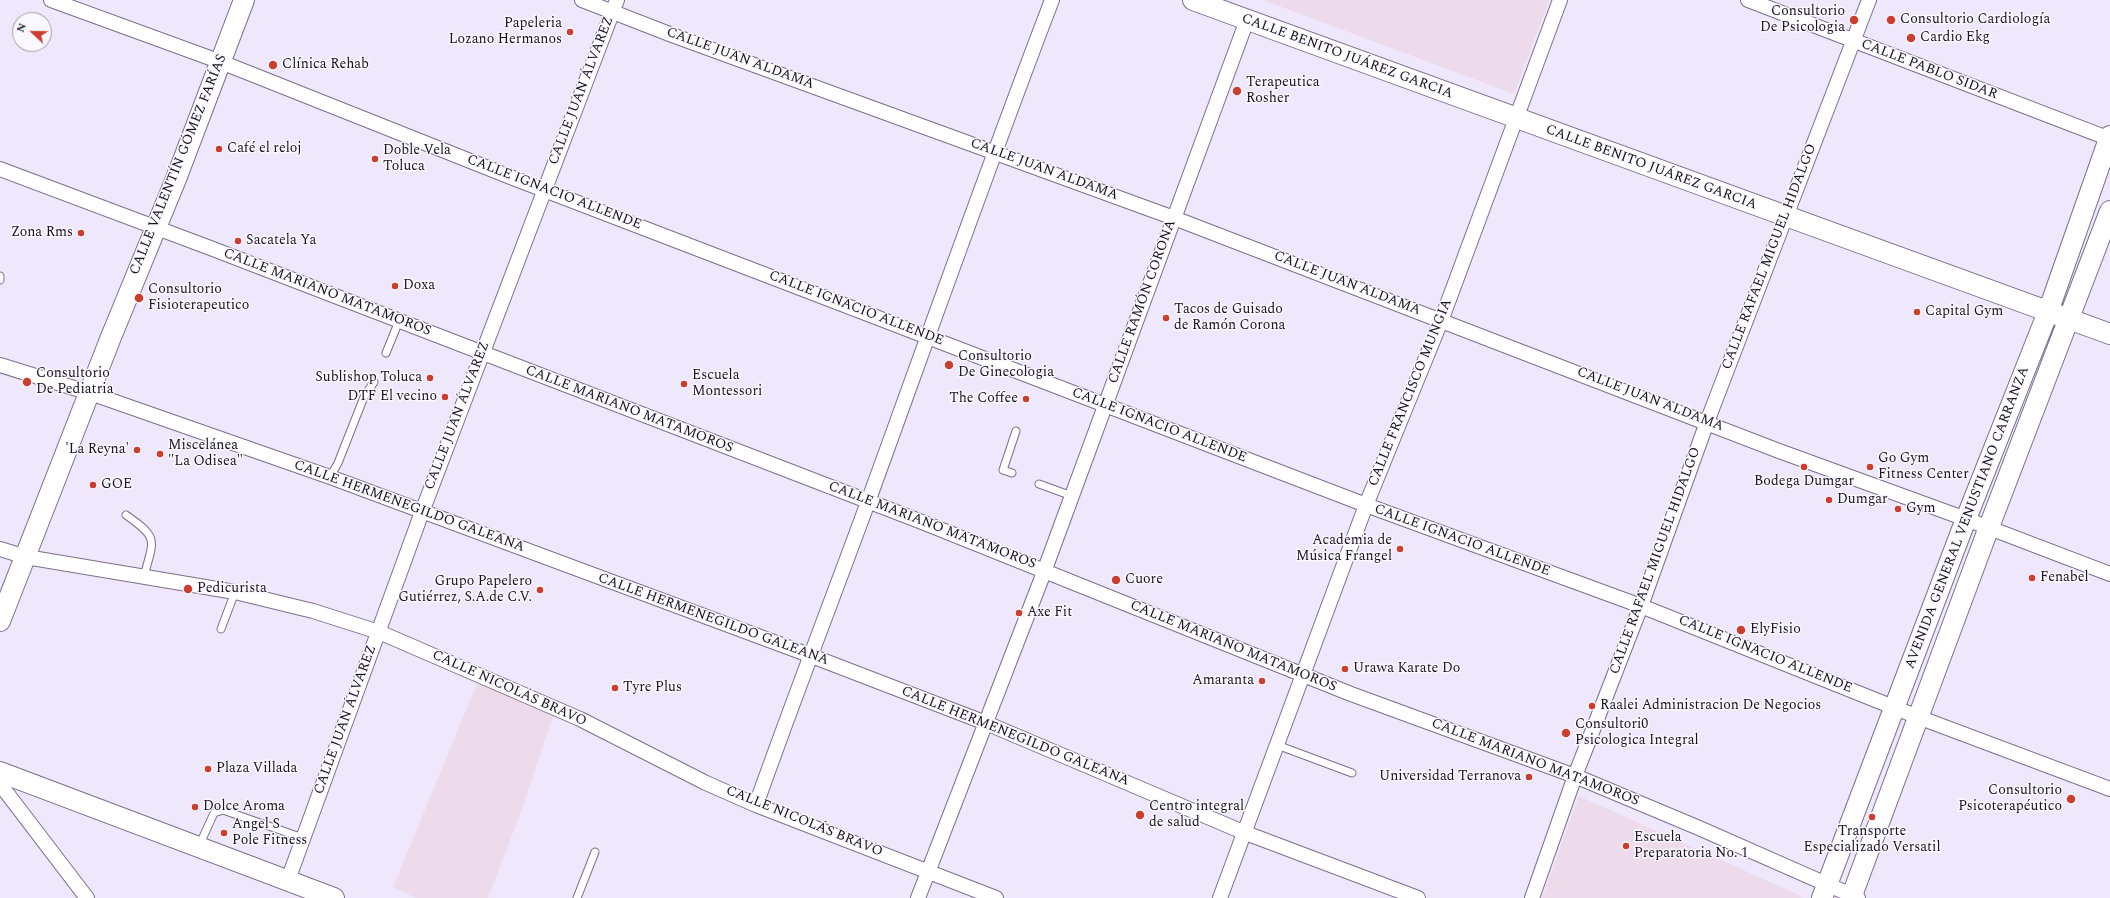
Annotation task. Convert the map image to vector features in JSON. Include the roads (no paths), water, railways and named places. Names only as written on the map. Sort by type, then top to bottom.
[{"type":"main road","name":"CALLE VALENTÍN GÓMEZ FARÍAS","points":[[0,621],[244,0]]},
{"type":"main road","name":"CALLE BENITO JUÁREZ GARCIA","points":[[1193,0],[1516,119],[2110,334]]},
{"type":"main road","name":"AVENIDA GENERAL VENUSTIANO CARRANZA","points":[[1824,891],[1966,519],[2048,312],[2110,138]]},
{"type":"main road","name":"AVENIDA GENERAL VENUSTIANO CARRANZA","points":[[1853,897],[1989,527],[2110,211]]},
{"type":"main road","points":[[0,772],[334,898]]},
{"type":"street","name":"CALLE IGNACIO ALLENDE","points":[[51,0],[220,62],[544,189],[1366,505],[1641,606],[1894,708],[2110,789]]},
{"type":"street","name":"CALLE JUAN ALDAMA","points":[[582,0],[615,6],[672,35],[994,151],[1174,218],[1779,451],[1989,527],[2110,574]]},
{"type":"street","points":[[756,805],[809,655],[868,502],[994,151],[1052,0]]},
{"type":"street","name":"CALLE FRANCISCO MUNGIA","points":[[1220,898],[1243,832],[1303,676],[1366,505],[1441,321],[1560,0]]},
{"type":"street","name":"CALLE PABLO SIDAR","points":[[1748,0],[2110,138]]},
{"type":"street","name":"CALLE RAFAEL MIGUEL HIDALGO","points":[[1532,898],[1575,776],[1641,606],[1707,422],[1869,0]]},
{"type":"street","name":"CALLE JUAN ÁLVAREZ","points":[[288,880],[481,353],[615,6]]},
{"type":"street","name":"CALLE RAMÓN CORONA","points":[[918,898],[1045,570],[1247,20]]},
{"type":"street","name":"CALLE MARIANO MATAMOROS","points":[[0,169],[156,227],[1045,570],[1303,676],[1575,776],[1685,822],[1824,891],[1853,897]]},
{"type":"street","name":"CALLE HERMENEGILDO GALEANA","points":[[0,364],[90,393],[330,477],[809,655],[986,723],[1243,832],[1418,898]]},
{"type":"street","name":"CALLE NICOLÁS BRAVO","points":[[0,549],[26,557],[235,592],[313,611],[379,632],[580,719],[706,783],[756,805],[996,898]]},
{"type":"street","points":[[0,784],[87,898]]},
{"type":"lane","points":[[386,353],[399,321]]},
{"type":"lane","points":[[330,477],[338,463],[364,397],[374,382]]},
{"type":"lane","points":[[1012,473],[1002,470],[1016,431]]},
{"type":"lane","points":[[1039,484],[1072,496]]},
{"type":"lane","points":[[126,516],[148,532],[152,537],[153,544],[144,576]]},
{"type":"lane","points":[[222,629],[235,592]]},
{"type":"lane","points":[[1277,745],[1352,773]]},
{"type":"lane","points":[[199,847],[214,813],[223,810],[303,838]]},
{"type":"lane","points":[[577,898],[595,852]]},
{"type":"place","name":"Consultorio De Psicologia","points":[[1854,20]]},
{"type":"place","name":"Consultorio Cardiología","points":[[1891,20]]},
{"type":"place","name":"Papeleria Lozano Hermanos","points":[[570,32]]},
{"type":"place","name":"Cardio Ekg","points":[[1911,38]]},
{"type":"place","name":"Clínica Rehab","points":[[273,65]]},
{"type":"place","name":"Terapeutica Rosher","points":[[1237,91]]},
{"type":"place","name":"Café el reloj","points":[[219,149]]},
{"type":"place","name":"Doble Vela Toluca","points":[[375,159]]},
{"type":"place","name":"Zona Rms","points":[[81,233]]},
{"type":"place","name":"Sacatela Ya","points":[[238,241]]},
{"type":"place","name":"Doxa","points":[[395,286]]},
{"type":"place","name":"Consultorio Fisioterapeutico","points":[[139,298]]},
{"type":"place","name":"Capital Gym","points":[[1917,312]]},
{"type":"place","name":"Tacos de Guisado de Ramón Corona","points":[[1166,318]]},
{"type":"place","name":"Consultorio De Ginecologia","points":[[949,365]]},
{"type":"place","name":"Sublishop Toluca","points":[[430,378]]},
{"type":"place","name":"Consultorio De Pediatria","points":[[27,382]]},
{"type":"place","name":"Escuela Montessori","points":[[684,384]]},
{"type":"place","name":"DTF El vecino","points":[[445,397]]},
{"type":"place","name":"The Coffee","points":[[1026,399]]},
{"type":"place","name":"'La Reyna'","points":[[137,450]]},
{"type":"place","name":"Miscelánea \"La Odisea\"","points":[[160,454]]},
{"type":"place","name":"Bodega Dumgar","points":[[1804,467]]},
{"type":"place","name":"Go Gym Fitness Center","points":[[1870,467]]},
{"type":"place","name":"GOE","points":[[93,485]]},
{"type":"place","name":"Dumgar","points":[[1829,500]]},
{"type":"place","name":"Gym","points":[[1898,509]]},
{"type":"place","name":"Academia de Música Frangel","points":[[1400,549]]},
{"type":"place","name":"Fenabel","points":[[2032,578]]},
{"type":"place","name":"Cuore","points":[[1116,580]]},
{"type":"place","name":"Pedicurista","points":[[188,589]]},
{"type":"place","name":"Grupo Papelero Gutiérrez, S.A.de C.V.","points":[[540,590]]},
{"type":"place","name":"Axe Fit","points":[[1019,613]]},
{"type":"place","name":"ElyFisio","points":[[1741,630]]},
{"type":"place","name":"Urawa Karate Do","points":[[1345,669]]},
{"type":"place","name":"Amaranta","points":[[1262,681]]},
{"type":"place","name":"Tyre Plus","points":[[615,688]]},
{"type":"place","name":"Raalei Administracion De Negocios","points":[[1592,706]]},
{"type":"place","name":"Consultori0 Psicologica Integral","points":[[1566,733]]},
{"type":"place","name":"Plaza Villada","points":[[208,769]]},
{"type":"place","name":"Universidad Terranova","points":[[1529,777]]},
{"type":"place","name":"Consultorio Psicoterapéutico","points":[[2071,799]]},
{"type":"place","name":"Dolce Aroma","points":[[195,807]]},
{"type":"place","name":"Centro integral de salud","points":[[1140,815]]},
{"type":"place","name":"Transporte Especializado Versatil","points":[[1872,817]]},
{"type":"place","name":"Angel S Pole Fitness","points":[[224,833]]},
{"type":"place","name":"Escuela Preparatoria No. 1","points":[[1626,846]]}]
